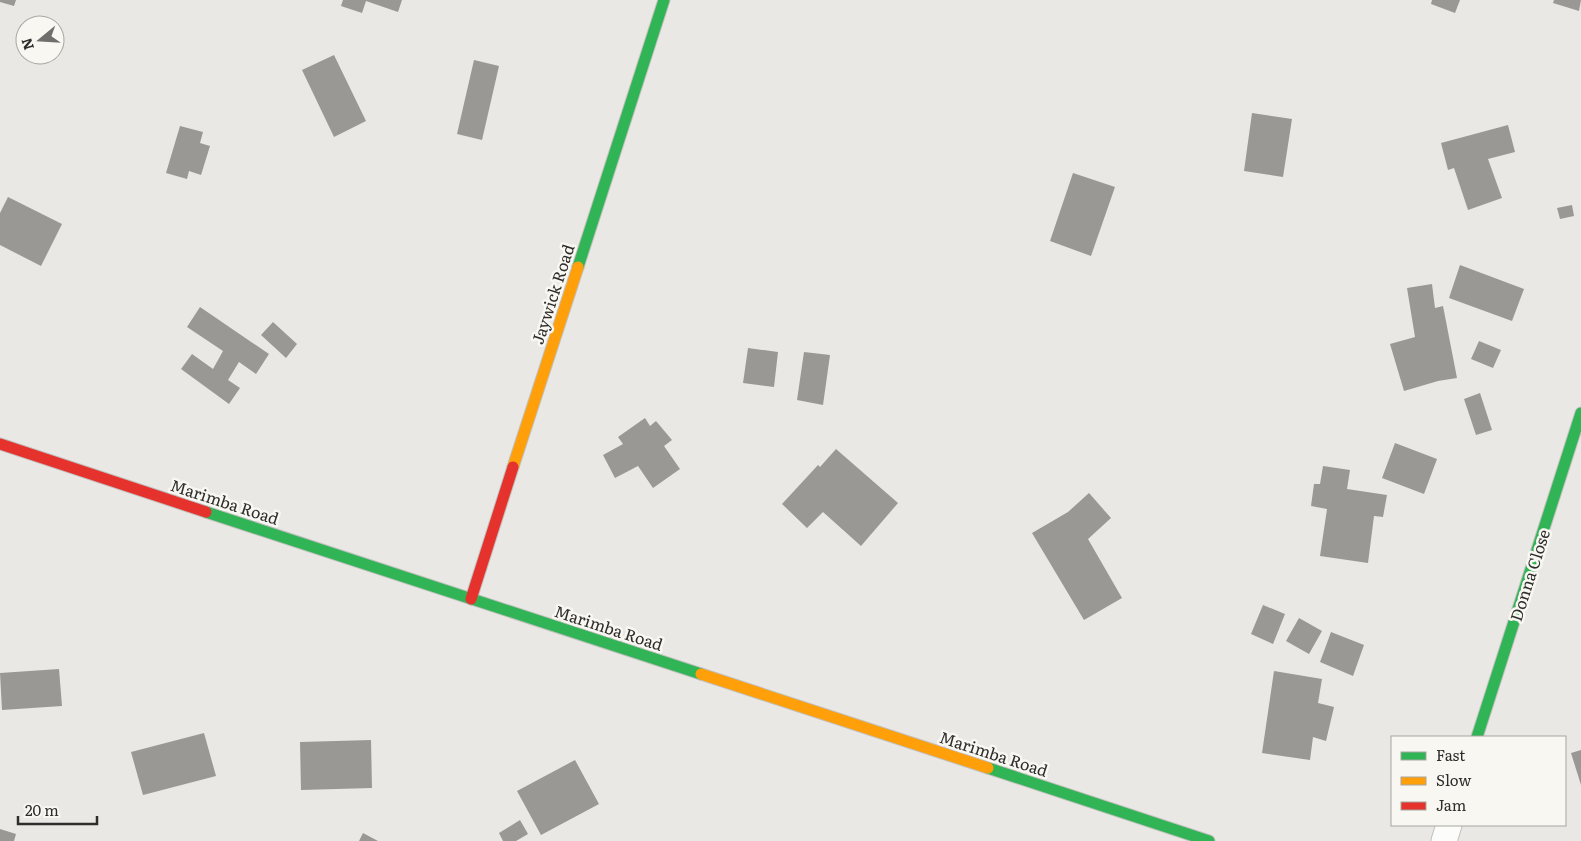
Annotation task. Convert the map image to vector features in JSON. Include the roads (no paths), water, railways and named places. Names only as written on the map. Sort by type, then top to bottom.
[{"type":"street","name":"Jaywick Road","points":[[471,599],[664,0]]},
{"type":"street","name":"Donna Close","points":[[1477,736],[1581,413]]},
{"type":"street","name":"Marimba Road","points":[[0,444],[1209,841]]},
{"type":"street","points":[[1444,841],[1449,826]]}]
